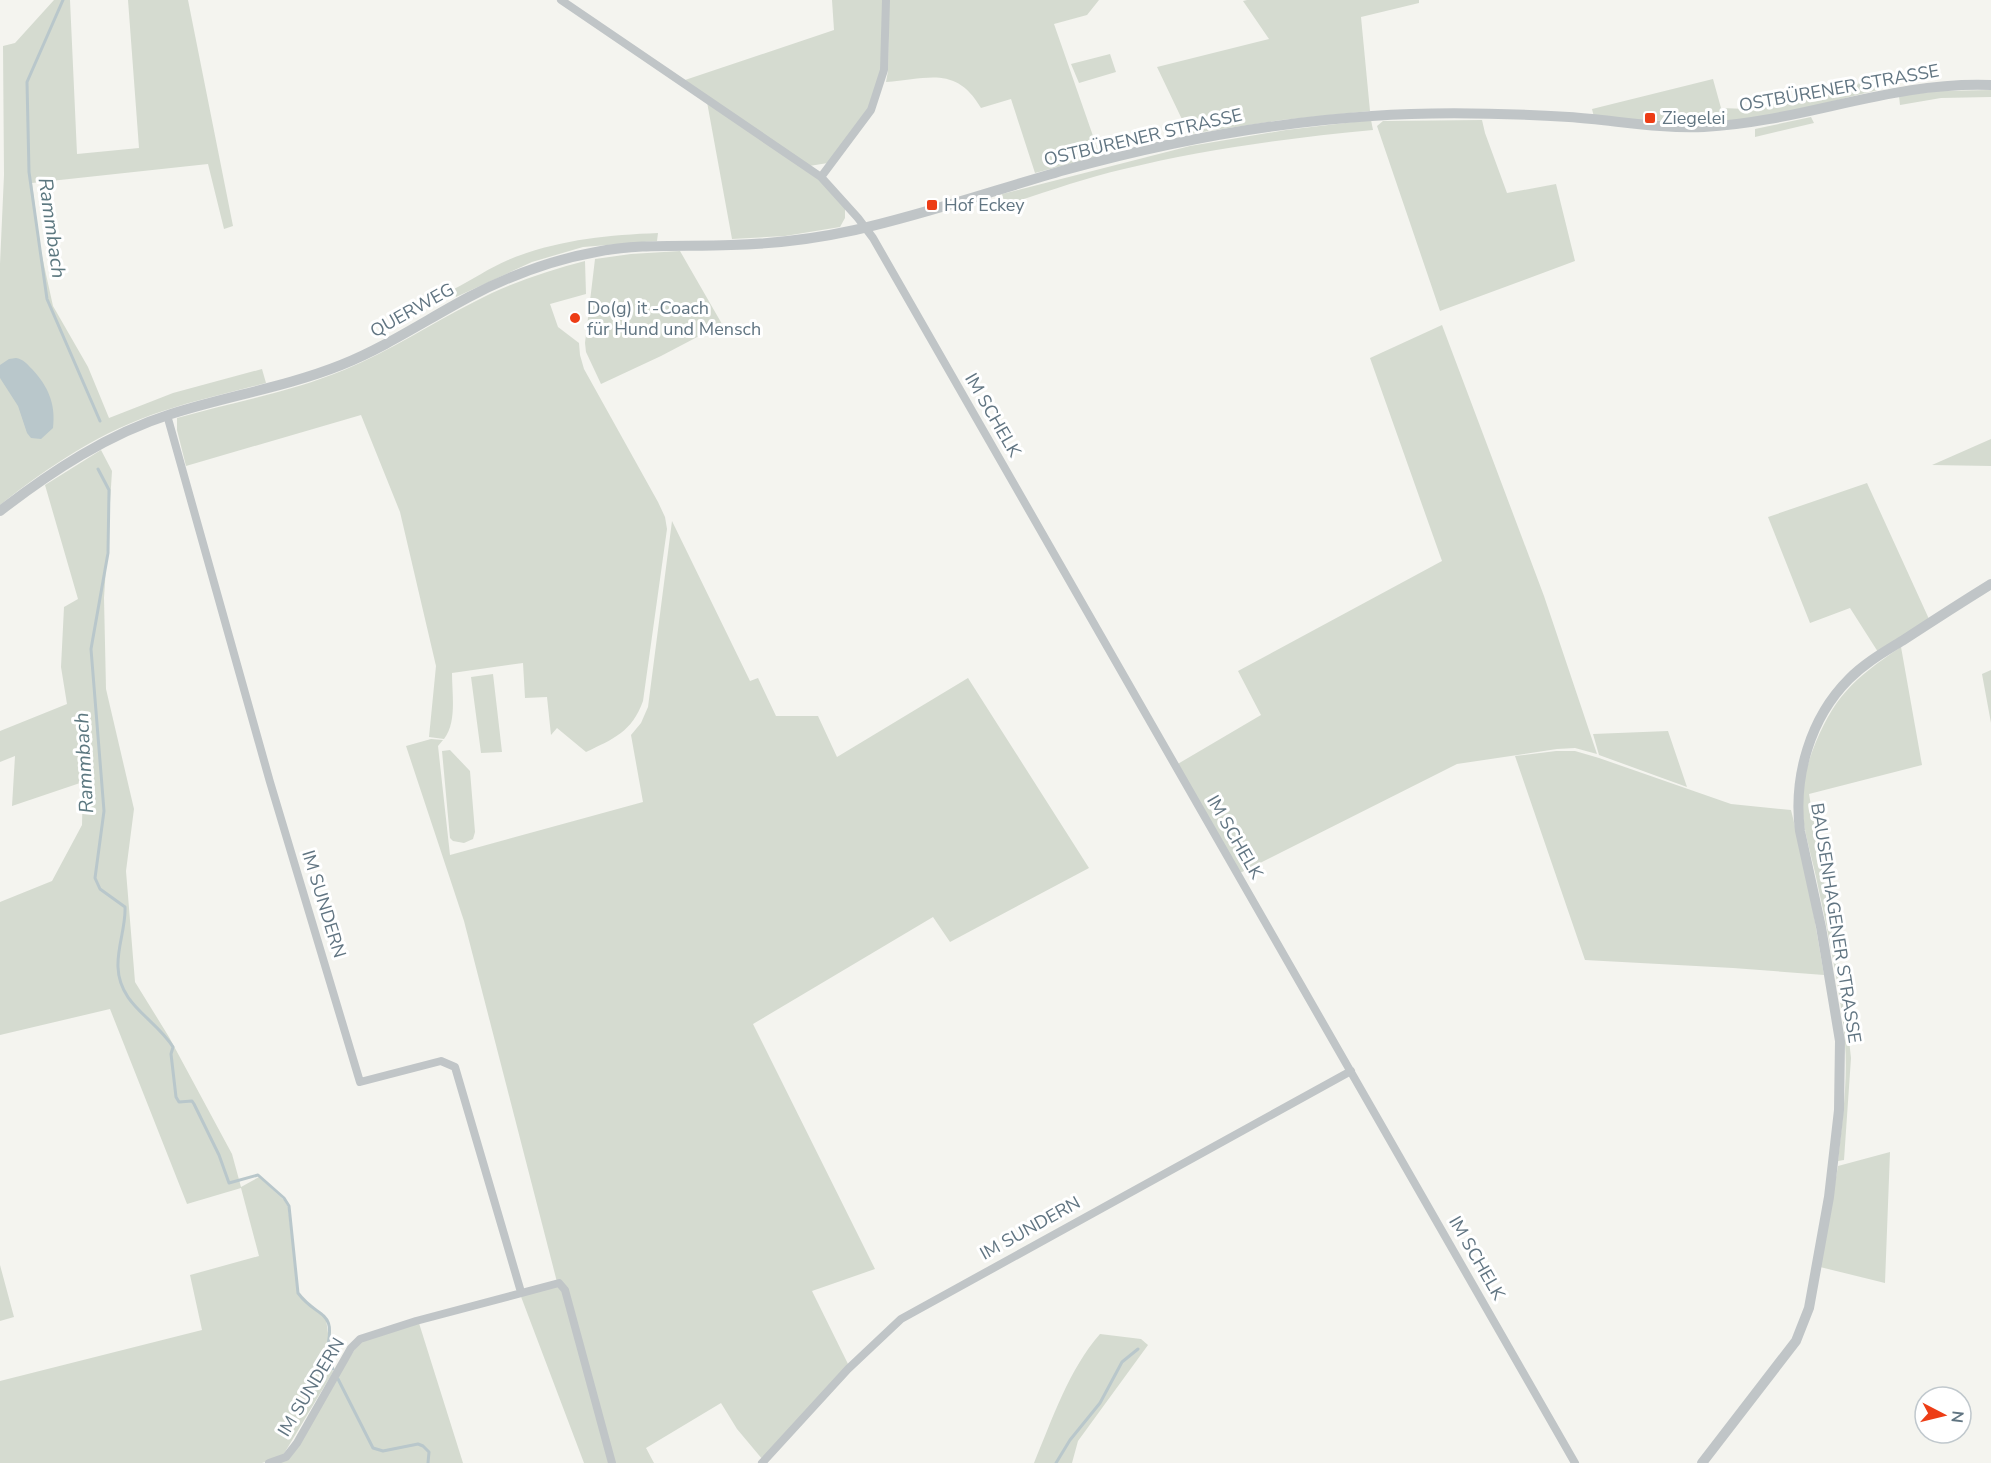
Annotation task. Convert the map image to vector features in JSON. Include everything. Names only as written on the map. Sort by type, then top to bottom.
[{"type":"street","points":[[561,0],[820,177],[865,228]]},
{"type":"street","points":[[820,177],[871,110],[884,70],[886,0]]},
{"type":"street","name":"OSTBÜRENER STRASSE","points":[[865,228],[1066,170],[1188,139],[1285,123],[1391,114],[1481,114],[1571,117],[1695,128],[1792,116],[1877,94],[1931,86],[1991,84]]},
{"type":"street","name":"QUERWEG","points":[[0,511],[32,486],[104,442],[167,415],[307,378],[342,364],[398,338],[469,297],[512,276],[546,264],[613,249],[786,241],[865,228]]},
{"type":"street","name":"IM SCHELK","points":[[865,228],[1575,1463]]},
{"type":"street","name":"IM SUNDERN","points":[[167,415],[270,782],[360,1082],[441,1061],[454,1067],[521,1292]]},
{"type":"street","name":"BAUSENHAGENER STRASSE","points":[[1702,1463],[1796,1341],[1809,1308],[1830,1186],[1839,1110],[1840,1041],[1834,997],[1800,831],[1797,807],[1803,763],[1820,720],[1834,696],[1864,666],[1991,584]]},
{"type":"street","name":"IM SUNDERN","points":[[762,1463],[848,1369],[901,1319],[1351,1071]]},
{"type":"street","name":"IM SUNDERN","points":[[269,1463],[286,1457],[297,1443],[351,1348],[360,1338],[559,1283],[565,1290],[612,1463]]},
{"type":"shaded area","points":[[54,0],[70,0],[77,154],[139,148],[128,0],[188,0],[233,226],[224,229],[208,164],[32,183],[40,247],[53,306],[88,367],[109,418],[173,393],[262,369],[266,383],[176,407],[119,428],[77,450],[0,505],[0,264],[4,175],[3,46],[15,43]]},
{"type":"shaded area","points":[[832,0],[884,0],[881,71],[868,110],[828,163],[809,166],[682,81],[834,30]]},
{"type":"shaded area","points":[[889,0],[1099,0],[1087,15],[1054,24],[1100,156],[1035,173],[1011,99],[981,108],[962,85],[951,80],[928,78],[886,82]]},
{"type":"shaded area","points":[[1419,0],[1419,3],[1361,17],[1370,111],[1282,120],[1189,134],[1157,67],[1269,39],[1243,1]]},
{"type":"shaded area","points":[[1110,54],[1116,72],[1079,83],[1071,64]]},
{"type":"shaded area","points":[[1713,79],[1721,108],[1748,109],[1874,80],[1878,90],[1763,117],[1728,121],[1651,121],[1594,117],[1592,109]]},
{"type":"shaded area","points":[[1991,90],[1991,97],[1941,98],[1900,105],[1899,96],[1938,91]]},
{"type":"shaded area","points":[[707,102],[819,179],[845,208],[845,218],[840,227],[785,236],[732,239]]},
{"type":"shaded area","points":[[1811,117],[1814,123],[1755,137],[1755,129]]},
{"type":"shaded area","points":[[1371,120],[1373,130],[1279,141],[1186,156],[1094,177],[1005,205],[1002,194],[1190,146],[1286,130]]},
{"type":"shaded area","points":[[1482,120],[1507,193],[1556,184],[1575,261],[1440,311],[1377,126],[1383,121]]},
{"type":"shaded area","points":[[658,233],[657,241],[583,247],[532,262],[456,297],[454,289],[501,263],[526,253],[582,240]]},
{"type":"shaded area","points":[[680,251],[722,324],[601,384],[586,352],[585,343],[595,259]]},
{"type":"shaded area","points":[[585,261],[586,294],[550,304],[558,327],[579,343],[584,369],[658,502],[665,517],[667,529],[643,701],[627,727],[613,738],[586,752],[557,728],[551,735],[547,697],[525,698],[523,663],[452,673],[451,724],[444,739],[429,737],[436,666],[400,512],[361,415],[186,466],[177,430],[177,418],[324,378],[378,354],[501,289],[543,273]]},
{"type":"shaded area","points":[[1442,325],[1544,596],[1597,754],[1575,748],[1557,749],[1457,764],[1238,874],[1176,765],[1261,715],[1238,671],[1442,561],[1370,358]]},
{"type":"shaded area","points":[[16,358],[32,369],[50,396],[54,419],[53,428],[41,439],[31,438],[27,433],[18,406],[0,378],[0,365],[9,359]]},
{"type":"shaded area","points":[[1991,439],[1991,466],[1932,465]]},
{"type":"shaded area","points":[[101,450],[112,471],[104,598],[106,689],[134,809],[126,871],[135,982],[169,1037],[232,1154],[241,1187],[259,1177],[284,1200],[288,1207],[298,1294],[326,1319],[329,1340],[325,1354],[333,1372],[282,1457],[262,1463],[0,1463],[0,1381],[202,1330],[190,1275],[259,1256],[241,1188],[187,1204],[110,1009],[0,1035],[0,902],[52,881],[82,825],[83,782],[12,806],[15,756],[0,762],[0,731],[67,704],[61,667],[64,607],[78,599],[45,485]]},
{"type":"shaded area","points":[[1867,483],[1929,619],[1878,652],[1850,608],[1810,623],[1768,517]]},
{"type":"shaded area","points":[[672,521],[750,681],[758,678],[776,716],[818,716],[837,757],[968,678],[1089,868],[950,942],[933,917],[753,1024],[875,1269],[812,1291],[849,1366],[763,1460],[737,1429],[721,1403],[646,1448],[654,1463],[613,1463],[565,1290],[557,1282],[464,921],[406,746],[431,739],[443,740],[438,746],[450,855],[643,802],[631,735],[641,723],[648,707]]},
{"type":"shaded area","points":[[1901,647],[1922,765],[1809,794],[1845,1003],[1851,1058],[1844,1160],[1838,1161],[1845,1087],[1845,1043],[1833,960],[1804,823],[1802,792],[1812,752],[1837,703],[1857,680]]},
{"type":"shaded area","points":[[1991,670],[1991,723],[1982,674]]},
{"type":"shaded area","points":[[493,674],[502,752],[481,753],[471,677]]},
{"type":"shaded area","points":[[1668,731],[1687,787],[1599,755],[1593,734]]},
{"type":"shaded area","points":[[450,750],[470,771],[475,832],[473,839],[464,843],[453,841],[450,838],[442,751]]},
{"type":"shaded area","points":[[1575,751],[1599,758],[1731,804],[1791,810],[1807,875],[1824,975],[1585,960],[1515,756]]},
{"type":"shaded area","points":[[1890,1152],[1885,1283],[1820,1267],[1838,1166]]},
{"type":"shaded area","points":[[0,1265],[14,1317],[0,1321]]},
{"type":"shaded area","points":[[558,1284],[564,1290],[611,1463],[584,1463],[520,1294]]},
{"type":"shaded area","points":[[418,1320],[463,1463],[274,1463],[286,1459],[360,1341]]},
{"type":"shaded area","points":[[1100,1334],[1141,1339],[1148,1345],[1078,1441],[1072,1463],[1034,1463],[1070,1379]]},
{"type":"waterway","name":"Rammbach","points":[[63,0],[27,82],[29,172],[47,299],[100,421]]},
{"type":"waterway","name":"Rammbach","points":[[98,469],[109,490],[108,553],[91,649],[104,811],[95,878],[100,889],[125,907],[118,960],[120,980],[131,1002],[173,1047],[171,1054],[176,1097],[179,1102],[192,1101],[194,1104],[219,1155],[229,1183],[258,1175],[284,1198],[289,1206],[298,1293],[328,1321],[330,1328],[326,1353],[333,1369]]},
{"type":"waterway","points":[[1056,1463],[1070,1440],[1100,1403],[1122,1362],[1138,1349]]},
{"type":"waterway","name":"Rammbach","points":[[338,1379],[373,1448],[383,1451],[418,1444],[429,1452],[428,1463]]},
{"type":"place","name":"Ziegelei","points":[[1650,118]]},
{"type":"place","name":"Hof Eckey","points":[[932,205]]},
{"type":"place","name":"Do(g) it -Coach für Hund und Mensch","points":[[575,318]]}]
